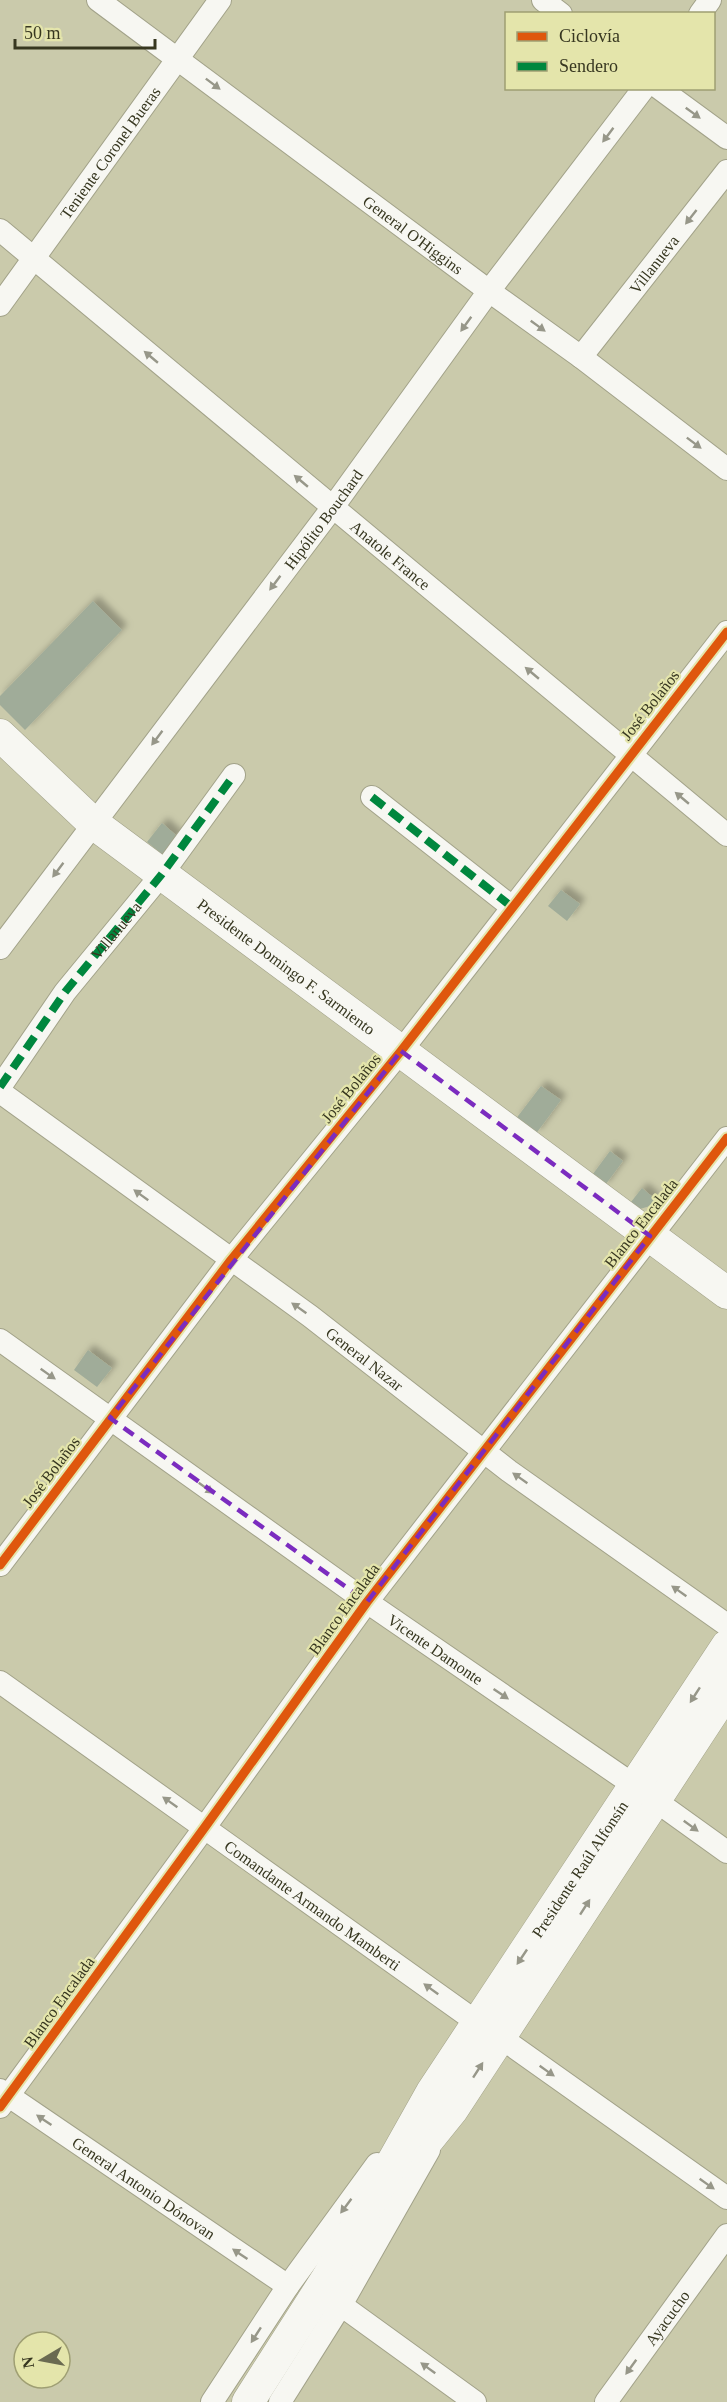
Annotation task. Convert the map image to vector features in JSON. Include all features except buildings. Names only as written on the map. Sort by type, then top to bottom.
[{"type":"main road","name":"Presidente Domingo F. Sarmiento","points":[[0,735],[93,823],[727,1293]]},
{"type":"main road","name":"Presidente Raúl Alfonsín","points":[[335,2291],[354,2233],[645,1793],[727,1646]]},
{"type":"main road","name":"Presidente Raúl Alfonsín","points":[[645,1793],[727,1690]]},
{"type":"main road","points":[[248,2402],[335,2291]]},
{"type":"street","name":"General O'Higgins","points":[[98,0],[581,357],[727,469]]},
{"type":"street","name":"Teniente Coronel Bueras","points":[[0,305],[220,0]]},
{"type":"street","points":[[543,0],[558,12]]},
{"type":"street","name":"Hipólito Bouchard","points":[[0,948],[333,507],[489,291],[642,90]]},
{"type":"street","points":[[662,90],[727,138]]},
{"type":"street","name":"Villanueva","points":[[581,357],[727,171]]},
{"type":"street","name":"Anatole France","points":[[0,230],[727,835]]},
{"type":"street","name":"José Bolaños","points":[[0,1565],[231,1260],[400,1051],[727,632]]},
{"type":"street","name":"Villanueva","points":[[0,1087],[65,992],[162,874],[234,775]]},
{"type":"street","points":[[372,797],[512,907]]},
{"type":"street","name":"General Nazar","points":[[0,1092],[310,1316],[483,1452],[727,1625]]},
{"type":"street","name":"Blanco Encalada","points":[[3,2098],[206,1827],[367,1602],[727,1138]]},
{"type":"street","name":"Vicente Damonte","points":[[0,1340],[367,1602],[727,1852]]},
{"type":"street","name":"Comandante Armando Mamberti","points":[[0,1682],[727,2198]]},
{"type":"street","name":"General Antonio Dónovan","points":[[3,2098],[288,2286]]},
{"type":"street","name":"Presidente Raúl Alfonsín","points":[[212,2402],[288,2286],[442,2101]]},
{"type":"street","name":"Presidente Raúl Alfonsín","points":[[335,2291],[442,2101]]},
{"type":"street","name":"Ayacucho","points":[[606,2402],[727,2235]]},
{"type":"street","points":[[280,2402],[335,2291],[476,2402]]},
{"type":"highlighted area","points":[[401,1051],[650,1236],[367,1602],[110,1418]]},
{"type":"marked path","points":[[0,1087],[65,992],[162,874],[234,775]]},
{"type":"marked path","points":[[372,797],[512,907]]},
{"type":"cycle path","points":[[0,1565],[231,1260],[401,1051],[727,632]]},
{"type":"cycle path","points":[[0,2107],[367,1602],[727,1138]]}]
